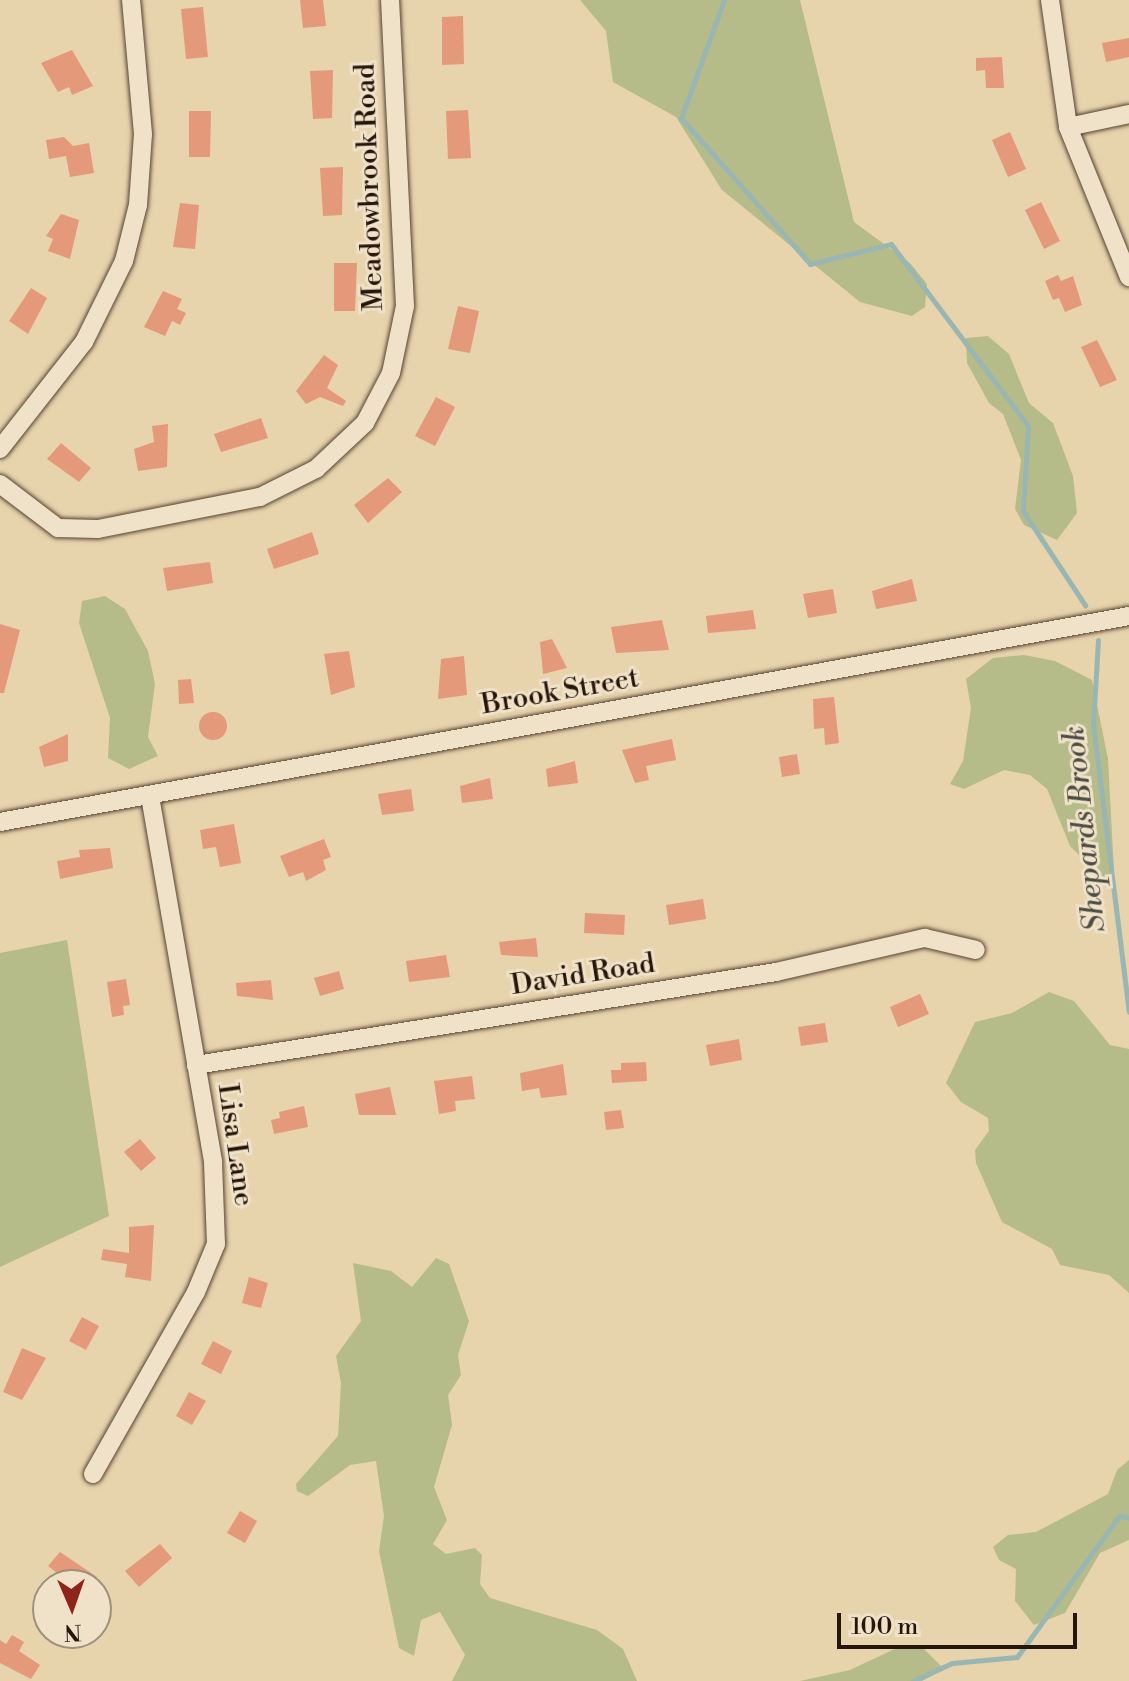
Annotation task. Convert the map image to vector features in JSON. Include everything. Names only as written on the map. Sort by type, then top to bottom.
[{"type":"street","points":[[0,449],[84,342],[124,261],[143,159],[141,55],[131,0]]},
{"type":"street","name":"Meadowbrook Road","points":[[0,484],[60,529],[117,526],[285,487],[340,450],[380,400],[405,306],[390,0]]},
{"type":"street","points":[[1050,0],[1068,127],[1129,277]]},
{"type":"street","points":[[1068,127],[1129,114]]},
{"type":"street","name":"Brook Street","points":[[0,822],[1129,616]]},
{"type":"street","name":"Lisa Lane","points":[[93,1474],[213,1260],[213,1161],[150,796]]},
{"type":"street","name":"David Road","points":[[196,1065],[776,972],[925,938],[976,950]]},
{"type":"green space","points":[[580,0],[800,0],[854,222],[910,263],[927,284],[925,307],[912,316],[860,302],[722,190],[676,117],[613,82],[606,31]]},
{"type":"green space","points":[[988,336],[1009,354],[1029,403],[1053,423],[1073,476],[1077,513],[1057,540],[1024,525],[1015,509],[1021,460],[1003,414],[989,403],[967,363],[966,338]]},
{"type":"green space","points":[[105,596],[125,609],[148,651],[155,684],[148,737],[158,756],[129,769],[108,758],[110,718],[79,623],[82,601]]},
{"type":"green space","points":[[1024,655],[1055,661],[1092,680],[1108,759],[1114,871],[1104,879],[1070,846],[1047,789],[1030,775],[1004,770],[964,789],[950,784],[963,761],[971,708],[966,679],[993,658]]},
{"type":"green space","points":[[67,940],[109,1216],[0,1267],[0,953]]},
{"type":"green space","points":[[1049,992],[1074,1001],[1110,1045],[1129,1049],[1129,1293],[1109,1275],[1060,1265],[1052,1249],[1002,1222],[976,1163],[975,1150],[989,1131],[988,1118],[961,1102],[946,1083],[975,1022],[1012,1013]]},
{"type":"green space","points":[[436,1258],[449,1264],[469,1321],[458,1355],[461,1375],[448,1395],[452,1425],[434,1487],[447,1520],[433,1544],[446,1554],[475,1548],[482,1555],[480,1584],[490,1598],[597,1630],[623,1649],[637,1681],[452,1681],[465,1655],[440,1612],[421,1620],[414,1656],[399,1648],[379,1551],[384,1516],[376,1461],[350,1465],[308,1496],[297,1491],[296,1484],[338,1436],[341,1383],[336,1356],[361,1321],[353,1263],[391,1271],[412,1287]]},
{"type":"green space","points":[[1129,1460],[1129,1540],[1100,1553],[1065,1613],[1034,1625],[1015,1601],[1016,1569],[999,1560],[993,1547],[1008,1535],[1036,1532],[1108,1494],[1117,1470]]},
{"type":"green space","points":[[903,1645],[924,1649],[944,1669],[922,1681],[800,1681],[850,1670]]},
{"type":"building","points":[[300,0],[323,0],[326,26],[303,28]]},
{"type":"building","points":[[203,7],[208,57],[186,59],[181,9]]},
{"type":"building","points":[[463,16],[464,64],[442,65],[442,17]]},
{"type":"building","points":[[1129,38],[1129,57],[1106,62],[1102,43]]},
{"type":"building","points":[[72,50],[93,86],[72,95],[69,87],[58,92],[41,63]]},
{"type":"building","points":[[1002,57],[1004,88],[986,88],[985,70],[976,71],[976,58]]},
{"type":"building","points":[[333,70],[332,118],[313,119],[310,71]]},
{"type":"building","points":[[468,110],[471,158],[448,159],[446,111]]},
{"type":"building","points":[[189,111],[211,111],[210,157],[189,157]]},
{"type":"building","points":[[1010,132],[1026,169],[1008,177],[992,140]]},
{"type":"building","points":[[64,137],[73,146],[89,143],[94,173],[70,177],[66,156],[49,159],[46,140]]},
{"type":"building","points":[[343,167],[342,215],[323,216],[320,168]]},
{"type":"building","points":[[1041,202],[1060,241],[1044,249],[1025,210]]},
{"type":"building","points":[[180,203],[199,205],[195,249],[173,247]]},
{"type":"building","points":[[61,214],[79,220],[70,259],[48,251],[53,239],[46,236]]},
{"type":"building","points":[[334,263],[357,263],[355,311],[334,311]]},
{"type":"building","points":[[1058,275],[1061,281],[1073,276],[1082,305],[1065,312],[1059,298],[1053,300],[1045,281]]},
{"type":"building","points":[[31,288],[47,298],[28,334],[9,321]]},
{"type":"building","points":[[163,291],[182,299],[177,309],[186,313],[180,325],[172,321],[165,336],[144,327]]},
{"type":"building","points":[[458,306],[479,311],[470,353],[448,349]]},
{"type":"building","points":[[1097,340],[1117,380],[1100,387],[1081,347]]},
{"type":"building","points":[[324,355],[338,365],[327,388],[346,401],[343,406],[320,397],[306,404],[296,391]]},
{"type":"building","points":[[436,397],[455,407],[435,446],[415,436]]},
{"type":"building","points":[[261,418],[268,438],[221,452],[214,434]]},
{"type":"building","points":[[168,424],[167,467],[138,471],[134,449],[154,442],[152,426]]},
{"type":"building","points":[[61,443],[91,468],[79,482],[47,459]]},
{"type":"building","points":[[388,478],[402,492],[368,523],[354,505]]},
{"type":"building","points":[[312,532],[319,554],[274,569],[267,549]]},
{"type":"building","points":[[210,562],[213,583],[167,591],[163,568]]},
{"type":"building","points":[[912,579],[917,601],[876,609],[872,591]]},
{"type":"building","points":[[833,589],[837,613],[808,618],[803,594]]},
{"type":"building","points":[[753,610],[756,629],[708,633],[706,616]]},
{"type":"building","points":[[662,620],[669,650],[616,653],[611,627]]},
{"type":"building","points":[[0,624],[20,630],[4,693],[0,693]]},
{"type":"building","points":[[552,639],[567,668],[543,674],[540,642]]},
{"type":"building","points":[[349,651],[355,687],[331,695],[324,654]]},
{"type":"building","points":[[464,656],[467,695],[438,699],[441,659]]},
{"type":"building","points":[[191,679],[194,703],[179,704],[178,680]]},
{"type":"building","points":[[834,697],[839,743],[825,745],[824,728],[814,729],[813,699]]},
{"type":"building","points":[[213,712],[223,716],[227,726],[223,736],[213,740],[203,736],[199,726],[203,716]]},
{"type":"building","points":[[68,734],[68,761],[44,767],[39,747]]},
{"type":"building","points":[[672,739],[676,760],[646,766],[649,780],[635,783],[622,750]]},
{"type":"building","points":[[797,754],[800,774],[782,777],[779,757]]},
{"type":"building","points":[[575,761],[578,783],[548,787],[546,769]]},
{"type":"building","points":[[490,778],[493,799],[462,803],[460,786]]},
{"type":"building","points":[[411,789],[414,811],[382,815],[378,794]]},
{"type":"building","points":[[234,824],[241,863],[220,867],[216,847],[203,849],[200,830]]},
{"type":"building","points":[[324,839],[331,857],[323,860],[326,870],[306,881],[303,872],[289,877],[280,856]]},
{"type":"building","points":[[110,848],[113,868],[60,879],[57,861],[80,857],[79,850]]},
{"type":"building","points":[[703,899],[706,919],[669,925],[666,905]]},
{"type":"building","points":[[585,913],[625,915],[624,935],[584,933]]},
{"type":"building","points":[[536,938],[538,957],[501,955],[499,942]]},
{"type":"building","points":[[446,955],[450,977],[409,982],[406,961]]},
{"type":"building","points":[[339,971],[344,989],[320,996],[314,978]]},
{"type":"building","points":[[126,979],[130,1005],[123,1006],[124,1015],[112,1017],[107,982]]},
{"type":"building","points":[[271,980],[273,1000],[237,996],[236,983]]},
{"type":"building","points":[[920,994],[929,1014],[898,1027],[890,1007]]},
{"type":"building","points":[[825,1023],[828,1042],[801,1046],[798,1027]]},
{"type":"building","points":[[739,1039],[742,1060],[710,1066],[706,1045]]},
{"type":"building","points":[[646,1062],[647,1081],[612,1083],[611,1070],[621,1070],[621,1063]]},
{"type":"building","points":[[563,1064],[567,1095],[541,1098],[539,1088],[522,1091],[520,1073]]},
{"type":"building","points":[[472,1076],[475,1099],[455,1101],[456,1111],[439,1114],[434,1081]]},
{"type":"building","points":[[390,1087],[396,1115],[359,1115],[355,1094]]},
{"type":"building","points":[[304,1106],[308,1127],[274,1134],[271,1120],[280,1118],[279,1112]]},
{"type":"building","points":[[621,1110],[624,1128],[606,1130],[604,1112]]},
{"type":"building","points":[[140,1139],[156,1158],[141,1171],[124,1152]]},
{"type":"building","points":[[154,1225],[151,1281],[125,1277],[127,1264],[101,1260],[103,1249],[129,1253],[129,1227]]},
{"type":"building","points":[[249,1277],[268,1283],[261,1308],[242,1303]]},
{"type":"building","points":[[82,1317],[99,1326],[86,1350],[69,1341]]},
{"type":"building","points":[[213,1341],[232,1351],[221,1374],[201,1364]]},
{"type":"building","points":[[22,1348],[46,1358],[22,1400],[3,1392]]},
{"type":"building","points":[[189,1392],[206,1401],[192,1425],[176,1416]]},
{"type":"building","points":[[240,1511],[257,1521],[245,1543],[227,1533]]},
{"type":"building","points":[[160,1544],[172,1558],[139,1587],[125,1571]]},
{"type":"building","points":[[60,1552],[85,1569],[52,1569],[48,1566]]},
{"type":"building","points":[[12,1635],[24,1642],[19,1651],[40,1665],[31,1679],[0,1663],[0,1640],[6,1644]]},
{"type":"waterway","name":"Shepards Brook","points":[[724,0],[681,118],[810,264],[891,244],[1028,426],[1023,511],[1085,605]]},
{"type":"waterway","name":"Shepards Brook","points":[[1098,640],[1093,724],[1129,1012]]},
{"type":"waterway","points":[[913,1681],[952,1663],[1017,1657],[1119,1516],[1129,1518]]}]
